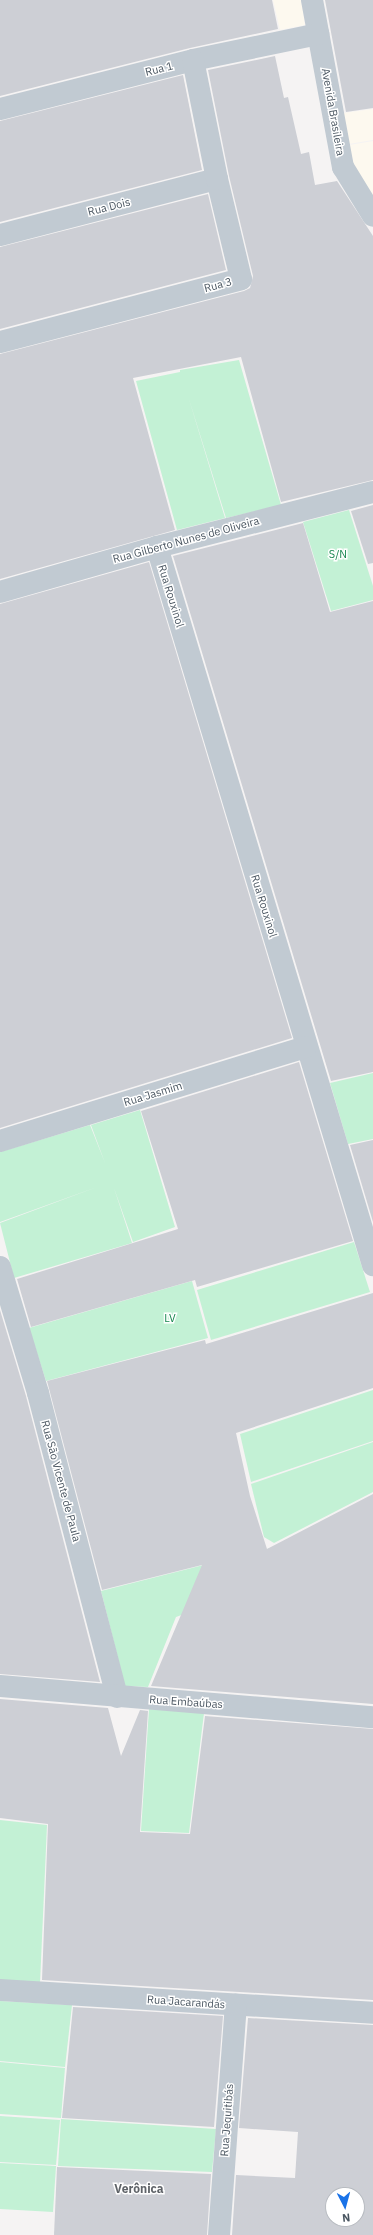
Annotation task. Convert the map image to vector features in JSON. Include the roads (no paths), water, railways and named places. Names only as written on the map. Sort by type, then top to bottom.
[{"type":"street","name":"Avenida Brasileira","points":[[312,0],[343,167],[373,216]]},
{"type":"street","name":"Rua 1","points":[[0,109],[193,60],[318,34]]},
{"type":"street","name":"Rua 3","points":[[0,342],[241,279],[217,179],[193,60]]},
{"type":"street","name":"Rua Dois","points":[[0,235],[217,179]]},
{"type":"street","name":"Rua Gilberto Nunes de Oliveira","points":[[0,592],[157,547],[373,492]]},
{"type":"street","name":"Rua Rouxinol","points":[[157,547],[306,1047],[373,1265]]},
{"type":"street","name":"Rua Jasmim","points":[[0,1141],[306,1047]]},
{"type":"street","name":"Rua São Vicente de Paula","points":[[0,1267],[38,1393],[117,1696]]},
{"type":"street","name":"Rua Embaúbas","points":[[0,1686],[373,1716]]},
{"type":"street","name":"Rua Jacarandás","points":[[0,1990],[373,2013]]},
{"type":"street","name":"Rua Jequitibás","points":[[219,2235],[236,2005]]},
{"type":"district","name":"Verônica","points":[[139,2189]]},
{"type":"park label","name":"S/N","points":[[338,554]]},
{"type":"park label","name":"LV","points":[[170,1318]]}]
